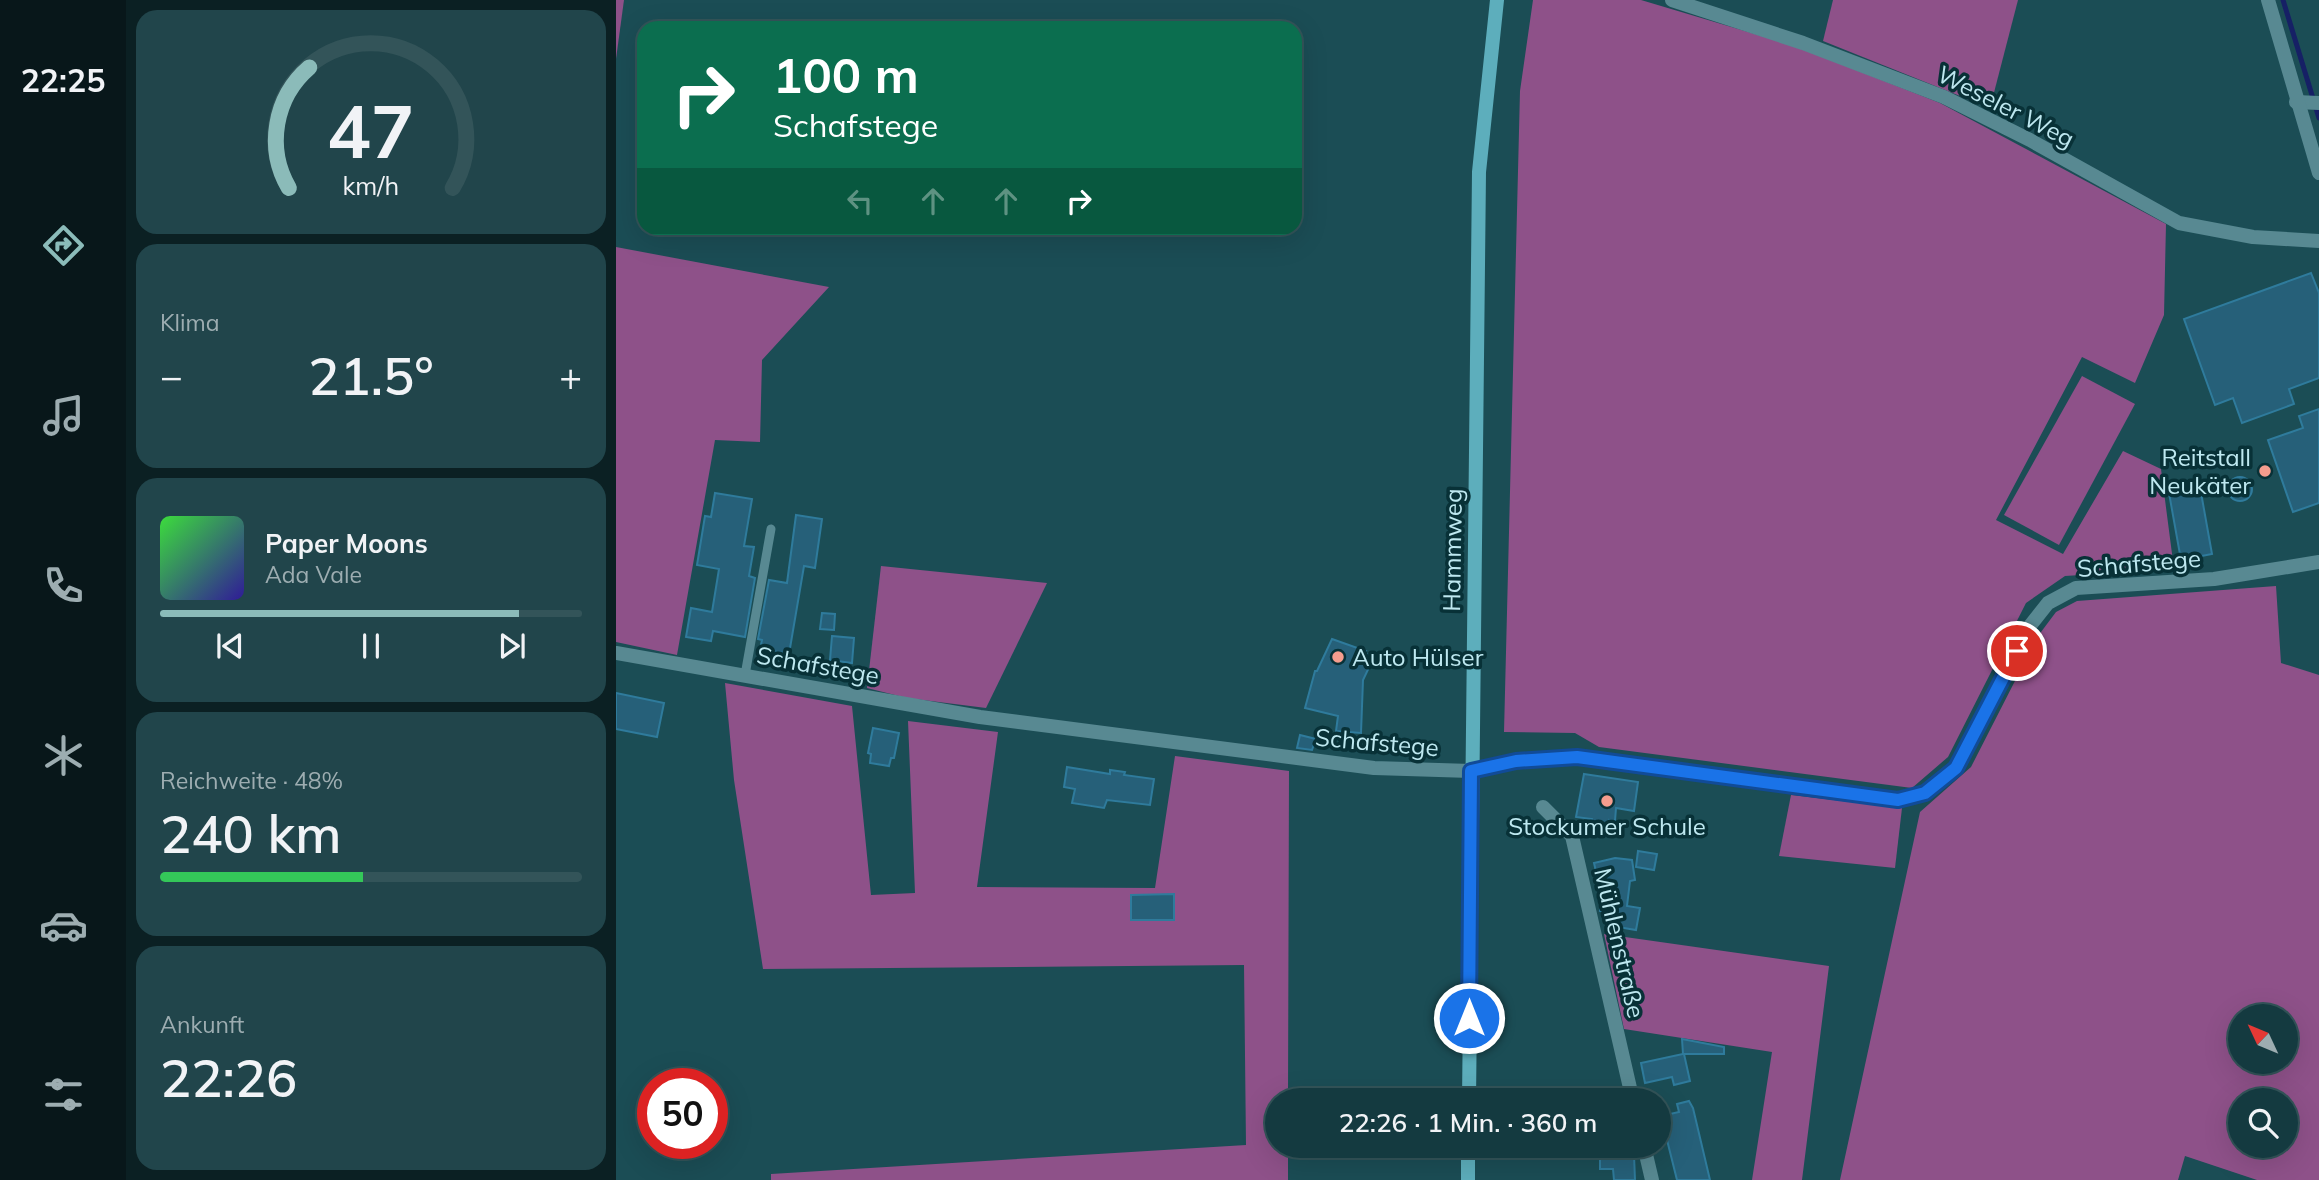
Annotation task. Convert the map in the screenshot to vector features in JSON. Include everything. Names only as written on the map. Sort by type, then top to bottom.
[{"type":"main road","name":"Hammweg","points":[[1469,1088],[1479,172],[1497,0]]},
{"type":"main road","points":[[1468,1158],[1468,1180]]},
{"type":"street","name":"Weseler Weg","points":[[1672,0],[1803,43],[1944,97],[2029,140],[2179,223],[2253,237],[2319,241]]},
{"type":"street","points":[[2268,0],[2319,173]]},
{"type":"street","points":[[2296,102],[2319,103]]},
{"type":"street","name":"Schafstege","points":[[616,653],[1007,720],[1374,768],[1471,771],[1516,761],[1577,757],[1898,800],[1925,793],[1956,768],[2029,627],[2048,603],[2076,587],[2214,579],[2319,562]]},
{"type":"street","name":"Mühlenstraße","points":[[1544,807],[1572,836],[1630,1088]]},
{"type":"street","points":[[1646,1158],[1651,1180]]},
{"type":"lane","points":[[745,675],[771,529]]},
{"type":"shaded area","points":[[616,0],[624,0],[616,59]]},
{"type":"shaded area","points":[[1533,0],[1641,0],[1795,46],[1940,103],[2166,224],[2164,315],[2135,383],[2082,357],[1996,520],[2063,554],[2123,451],[2161,469],[2174,569],[2065,576],[2026,603],[1948,757],[1912,788],[1599,747],[1575,733],[1504,732],[1520,91]]},
{"type":"shaded area","points":[[1833,0],[2018,0],[1990,108],[1823,41]]},
{"type":"shaded area","points":[[616,247],[829,287],[762,360],[760,442],[715,440],[677,655],[616,642]]},
{"type":"shaded area","points":[[2082,376],[2135,404],[2059,545],[2004,515]]},
{"type":"shaded area","points":[[881,566],[1047,583],[986,708],[907,698],[867,688]]},
{"type":"shaded area","points":[[2276,586],[2281,663],[2319,675],[2319,1180],[2257,1180],[2185,1156],[2178,1180],[1840,1180],[1920,812],[1971,767],[2038,636],[2056,612],[2077,601]]},
{"type":"shaded area","points":[[725,683],[852,706],[871,895],[915,893],[908,721],[998,732],[977,887],[1155,888],[1175,756],[1289,771],[1288,1088],[1265,1088],[1265,1158],[1288,1158],[1288,1180],[771,1180],[771,1174],[1246,1145],[1244,965],[763,969],[734,780]]},
{"type":"shaded area","points":[[1791,795],[1902,808],[1895,868],[1779,856]]},
{"type":"shaded area","points":[[1604,934],[1829,966],[1802,1180],[1752,1180],[1772,1052],[1624,1029]]},
{"type":"building","points":[[2311,273],[2319,293],[2319,378],[2289,389],[2294,404],[2242,423],[2233,398],[2215,405],[2184,319]]},
{"type":"building","points":[[2319,409],[2319,503],[2293,512],[2268,440],[2303,428],[2299,416]]},
{"type":"building","points":[[2240,477],[2249,480],[2252,489],[2249,498],[2240,501],[2231,498],[2228,489],[2231,480]]},
{"type":"building","points":[[2200,487],[2212,554],[2181,560],[2169,493]]},
{"type":"building","points":[[715,493],[752,499],[744,546],[754,547],[749,576],[755,578],[745,637],[713,631],[711,641],[686,637],[691,608],[712,612],[719,569],[697,565],[705,516],[711,517]]},
{"type":"building","points":[[796,515],[822,519],[815,568],[804,566],[789,654],[760,649],[762,640],[758,639],[769,580],[787,583]]},
{"type":"building","points":[[822,613],[835,614],[834,630],[820,629]]},
{"type":"building","points":[[832,636],[854,638],[852,663],[830,660]]},
{"type":"building","points":[[1332,639],[1366,651],[1365,653],[1374,657],[1363,680],[1361,733],[1336,731],[1338,716],[1305,708],[1315,671]]},
{"type":"building","points":[[616,693],[664,703],[657,737],[616,729]]},
{"type":"building","points":[[873,728],[899,733],[894,758],[891,758],[889,766],[870,763],[871,754],[868,753]]},
{"type":"building","points":[[1300,735],[1316,739],[1312,750],[1297,748]]},
{"type":"building","points":[[1067,767],[1110,774],[1110,770],[1125,772],[1124,775],[1154,779],[1150,805],[1107,800],[1104,808],[1072,803],[1075,789],[1064,787]]},
{"type":"building","name":"Stockumer Schule","points":[[1584,774],[1638,782],[1634,811],[1616,808],[1615,821],[1609,820],[1607,832],[1590,830],[1592,819],[1576,817]]},
{"type":"building","points":[[1638,851],[1657,854],[1654,870],[1636,867]]},
{"type":"building","points":[[1615,858],[1632,860],[1635,880],[1630,881],[1627,906],[1640,908],[1636,930],[1606,925],[1608,912],[1600,911],[1602,897],[1594,863]]},
{"type":"building","points":[[1174,894],[1174,920],[1131,920],[1131,895]]},
{"type":"building","points":[[1682,1039],[1724,1047],[1724,1054],[1684,1054],[1690,1081],[1674,1085],[1672,1077],[1645,1083],[1641,1063],[1683,1054]]},
{"type":"building","points":[[1689,1101],[1693,1108],[1710,1180],[1677,1180],[1671,1156],[1671,1114],[1679,1112],[1677,1104]]},
{"type":"building","points":[[1600,1158],[1634,1158],[1635,1180],[1614,1180],[1613,1169],[1600,1169]]},
{"type":"waterway","points":[[2283,0],[2319,118]]},
{"type":"place","name":"Reitstall Neukäter","points":[[2265,471]]},
{"type":"place","name":"Auto Hülser","points":[[1338,657]]},
{"type":"place","name":"Stockumer Schule","points":[[1607,801]]},
{"type":"route","points":[[1469,1018],[1471,771],[1516,761],[1577,757],[1898,800],[1925,793],[1956,768],[2017,651]]}]
